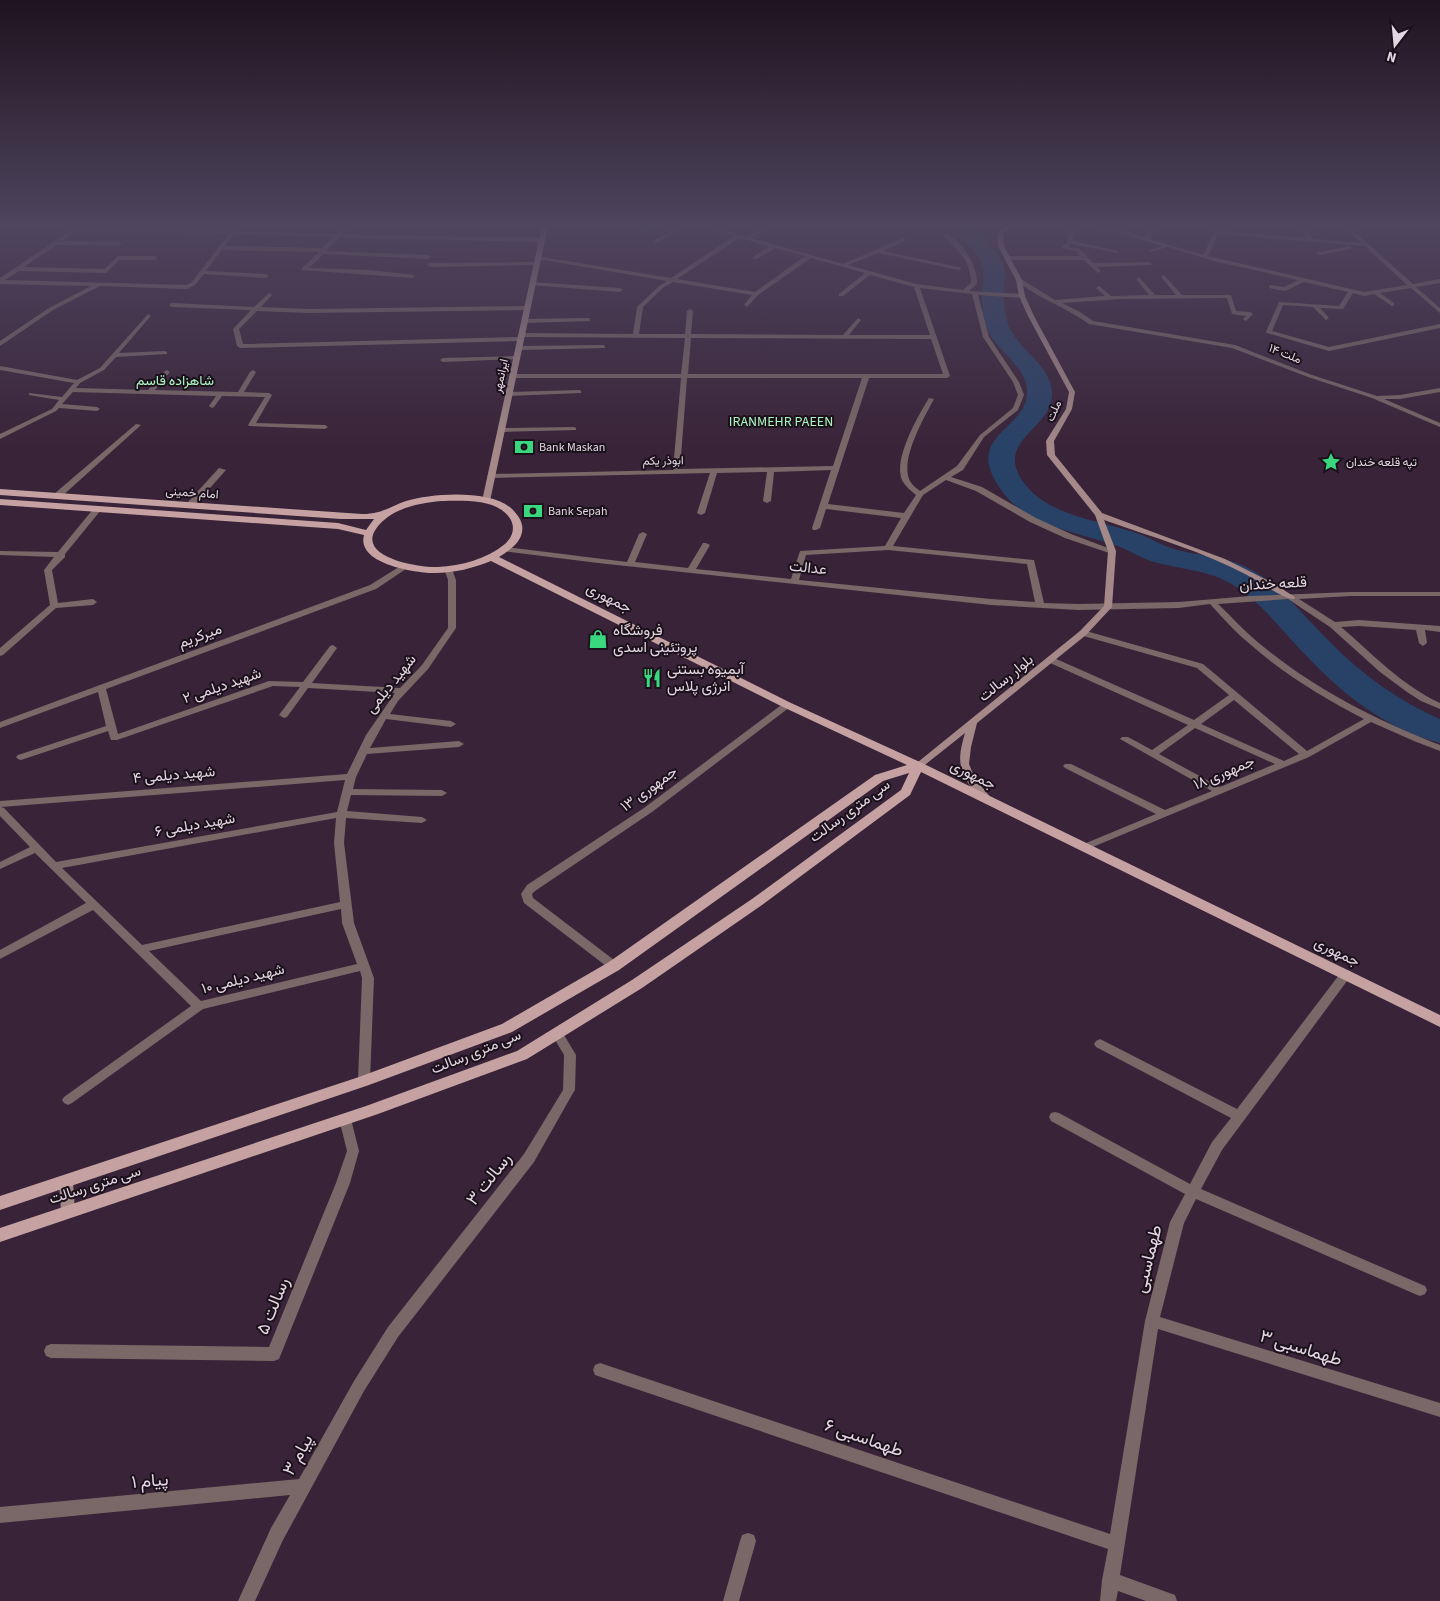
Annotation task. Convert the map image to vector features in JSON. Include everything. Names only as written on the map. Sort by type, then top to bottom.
[{"type":"main road","name":"ایرانمهر","points":[[486,501],[529,301]]},
{"type":"main road","name":"ملت","points":[[1024,301],[1072,392],[1069,409],[1050,441],[1051,454],[1098,516],[1111,548],[1108,607]]},
{"type":"main road","name":"امام خمینی","points":[[0,492],[341,516],[383,515]]},
{"type":"main road","points":[[432,498],[469,498],[486,501],[500,506],[510,513],[517,521],[518,531],[514,540],[505,549],[492,557],[474,564],[434,570],[405,567],[382,559],[372,552],[368,542],[368,533],[373,524],[383,515],[405,505],[432,498]]},
{"type":"main road","name":"امام خمینی","points":[[0,502],[338,526],[368,533]]},
{"type":"main road","points":[[1098,516],[1226,560],[1265,579],[1292,597]]},
{"type":"main road","name":"جمهوری","points":[[492,557],[787,704],[1346,974],[1440,1022]]},
{"type":"main road","name":"بلوار رسالت","points":[[918,766],[1051,660],[1083,633],[1108,607]]},
{"type":"main road","points":[[973,722],[966,744],[964,768],[970,782],[991,802]]},
{"type":"main road","name":"سی متری رسالت","points":[[0,1202],[364,1081],[507,1028],[614,966],[879,778],[918,766]]},
{"type":"main road","name":"سی متری رسالت","points":[[0,1234],[345,1119],[522,1055],[637,984],[757,902],[906,792],[918,766]]},
{"type":"main road","points":[[66,1181],[68,1212]]},
{"type":"street","points":[[0,344],[51,309],[67,301]]},
{"type":"street","points":[[264,301],[236,328],[240,346],[521,337],[932,337]]},
{"type":"street","points":[[636,336],[640,307],[647,301]]},
{"type":"street","points":[[747,305],[751,301]]},
{"type":"street","points":[[513,376],[947,376],[921,301]]},
{"type":"street","points":[[888,548],[920,494],[960,468],[982,436],[1016,409],[1021,395],[1016,382],[986,337],[978,301]]},
{"type":"street","points":[[1054,302],[1072,301]]},
{"type":"street","points":[[1231,301],[1234,313],[1250,314],[1246,319]]},
{"type":"street","points":[[1346,301],[1341,308],[1281,303],[1269,332],[1329,349],[1440,326]]},
{"type":"street","points":[[1387,301],[1392,304]]},
{"type":"street","points":[[1428,301],[1440,311]]},
{"type":"street","name":"۱۴ ملت","points":[[1054,302],[1078,313],[1091,322],[1234,346],[1310,376],[1374,397]]},
{"type":"street","points":[[172,305],[308,311],[527,308]]},
{"type":"street","points":[[1315,306],[1326,318]]},
{"type":"street","points":[[676,472],[690,312]]},
{"type":"street","points":[[0,437],[54,410],[78,382],[102,368],[148,316]]},
{"type":"street","points":[[524,321],[588,320]]},
{"type":"street","points":[[845,336],[858,320]]},
{"type":"street","points":[[519,348],[603,347]]},
{"type":"street","points":[[114,355],[165,353]]},
{"type":"street","points":[[444,360],[517,358]]},
{"type":"street","points":[[2,370],[78,382]]},
{"type":"street","points":[[150,392],[167,372]]},
{"type":"street","points":[[240,394],[253,372]]},
{"type":"street","points":[[816,528],[866,376]]},
{"type":"street","points":[[71,390],[269,395],[251,426],[325,427]]},
{"type":"street","points":[[1374,397],[1400,397],[1440,390]]},
{"type":"street","points":[[509,394],[579,392]]},
{"type":"street","points":[[31,394],[64,399]]},
{"type":"street","points":[[212,406],[220,394]]},
{"type":"street","points":[[1374,397],[1440,425]]},
{"type":"street","points":[[920,494],[912,488],[904,476],[906,457],[930,399]]},
{"type":"street","points":[[58,406],[97,409]]},
{"type":"street","points":[[57,496],[138,425]]},
{"type":"street","points":[[0,429],[16,430]]},
{"type":"street","points":[[501,430],[574,429]]},
{"type":"street","name":"ابوذر یکم","points":[[491,476],[836,468]]},
{"type":"street","points":[[190,505],[222,470]]},
{"type":"street","points":[[767,501],[771,470]]},
{"type":"street","points":[[701,513],[714,471]]},
{"type":"street","points":[[947,478],[979,489],[1033,520],[1059,532],[1111,548]]},
{"type":"street","points":[[823,506],[906,516]]},
{"type":"street","points":[[54,606],[48,570],[97,510]]},
{"type":"street","points":[[630,564],[644,534]]},
{"type":"street","points":[[691,570],[706,545]]},
{"type":"street","points":[[795,580],[803,553],[888,548],[1031,562],[1040,604]]},
{"type":"street","name":"عدالت","points":[[505,549],[991,602],[1108,607]]},
{"type":"street","points":[[0,553],[62,555]]},
{"type":"street","name":"میرکریم","points":[[0,725],[373,587],[405,567]]},
{"type":"street","name":"شهید دیلمی","points":[[364,1081],[368,978],[348,923],[339,843],[342,814],[351,777],[371,735],[402,691],[424,667],[452,628],[452,580],[448,569]]},
{"type":"street","name":"قلعه خندان","points":[[1108,607],[1212,602],[1250,598],[1440,594]]},
{"type":"street","points":[[1292,597],[1333,625],[1402,687],[1420,699],[1440,706]]},
{"type":"street","points":[[0,654],[54,606],[93,602]]},
{"type":"street","points":[[1212,602],[1260,649],[1304,682],[1372,718],[1440,748]]},
{"type":"street","points":[[1333,625],[1359,623],[1440,629]]},
{"type":"street","points":[[1420,627],[1423,642]]},
{"type":"street","points":[[1083,633],[1200,666],[1306,755]]},
{"type":"street","points":[[284,715],[333,648]]},
{"type":"street","points":[[1051,660],[1284,764]]},
{"type":"street","name":"۲ شهید دیلمی","points":[[111,726],[114,738],[272,683],[402,691]]},
{"type":"street","points":[[21,757],[111,726],[101,687]]},
{"type":"street","points":[[1152,754],[1235,695]]},
{"type":"street","name":"۱۳ جمهوری","points":[[614,966],[528,900],[526,894],[531,888],[648,810],[787,704]]},
{"type":"street","points":[[384,716],[451,724]]},
{"type":"street","name":"جمهوری ۱۸","points":[[1084,848],[1306,755],[1372,718]]},
{"type":"street","points":[[1125,739],[1220,791]]},
{"type":"street","points":[[363,751],[459,744]]},
{"type":"street","points":[[1068,766],[1164,814]]},
{"type":"street","name":"۴ شهید دیلمی","points":[[0,804],[351,777]]},
{"type":"street","points":[[347,792],[442,793]]},
{"type":"street","points":[[0,810],[54,866],[199,1006]]},
{"type":"street","name":"۶ شهید دیلمی","points":[[54,866],[342,814],[422,820]]},
{"type":"street","points":[[0,866],[37,848]]},
{"type":"street","points":[[0,956],[94,904]]},
{"type":"street","points":[[140,949],[346,904]]},
{"type":"street","name":"۱۰ شهید دیلمی","points":[[68,1100],[199,1006],[364,966]]},
{"type":"street","name":"طهماسبی","points":[[1108,1601],[1152,1321],[1177,1222],[1217,1146],[1346,974]]},
{"type":"street","name":"۳ رسالت","points":[[393,1332],[529,1158],[569,1090],[570,1055],[557,1033]]},
{"type":"street","points":[[1100,1044],[1239,1116]]},
{"type":"street","points":[[1055,1117],[1193,1192],[1420,1290]]},
{"type":"street","name":"۵ رسالت","points":[[51,1351],[274,1354],[343,1183],[353,1151],[345,1119]]},
{"type":"street","name":"۳ طهماسبی","points":[[1152,1321],[1440,1410]]},
{"type":"street","name":"۳ پیام","points":[[246,1601],[277,1534],[359,1386],[393,1332]]},
{"type":"street","name":"۶ طهماسبی","points":[[600,1370],[1116,1544]]},
{"type":"street","name":"۱ پیام","points":[[0,1515],[304,1486]]},
{"type":"street","points":[[731,1601],[748,1541]]},
{"type":"street","points":[[1110,1580],[1169,1601]]},
{"type":"waterway","points":[[993,301],[1001,333],[1035,376],[1040,392],[1038,404],[1032,415],[1006,442],[1001,453],[1002,466],[1009,482],[1020,495],[1033,506],[1064,521],[1131,541],[1166,556],[1224,569],[1246,579],[1284,612],[1319,650],[1355,683],[1394,710],[1440,732]]},
{"type":"place","name":"Bank Maskan","points":[[524,447]]},
{"type":"place","name":"تپه قلعه خندان","points":[[1331,462]]},
{"type":"place","name":"Bank Sepah","points":[[533,511]]},
{"type":"place","name":"فروشگاه پروتئینی اسدی","points":[[598,639]]},
{"type":"place","name":"آبمیوه بستنی انرژی پلاس","points":[[652,678]]},
{"type":"district","name":"شاهزاده قاسم","points":[[175,381]]},
{"type":"district","name":"IRANMEHR PAEEN","points":[[781,422]]}]
